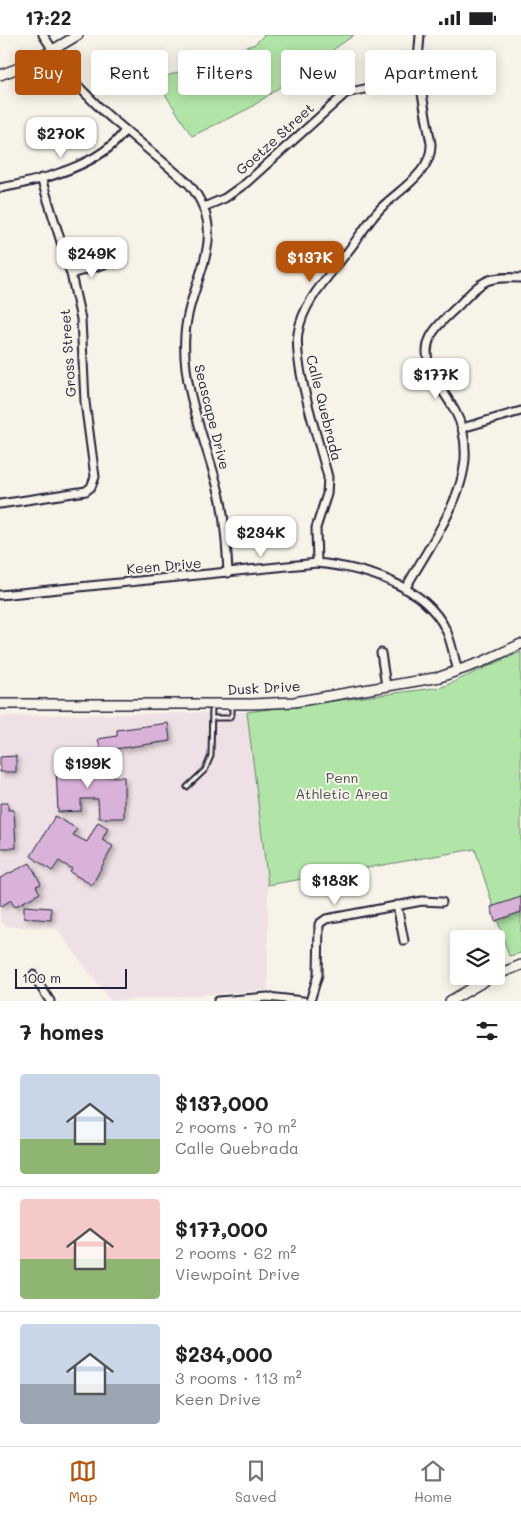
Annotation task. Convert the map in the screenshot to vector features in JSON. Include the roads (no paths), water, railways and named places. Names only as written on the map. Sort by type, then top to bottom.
[{"type":"street","name":"Seascape Drive","points":[[43,35],[52,50]]},
{"type":"street","points":[[56,50],[78,35]]},
{"type":"street","name":"Calle Quebrada","points":[[419,50],[420,35]]},
{"type":"street","points":[[0,75],[15,70]]},
{"type":"street","name":"Seascape Drive","points":[[81,89],[125,130],[189,184],[204,207],[208,222],[209,245],[188,312],[185,359],[192,397],[221,501],[228,573]]},
{"type":"street","name":"Goetze Street","points":[[204,207],[225,197],[246,183],[346,93],[365,89]]},
{"type":"street","name":"Calle Quebrada","points":[[317,563],[316,528],[327,494],[328,477],[298,361],[297,343],[300,323],[305,310],[316,293],[379,210],[428,161],[431,143],[423,95]]},
{"type":"street","points":[[0,188],[41,178],[94,158],[120,138],[125,130]]},
{"type":"street","name":"Gross Street","points":[[0,504],[80,492],[91,487],[96,477],[84,402],[81,319],[71,274],[41,178]]},
{"type":"street","points":[[71,274],[108,263]]},
{"type":"street","points":[[405,589],[455,501],[462,478],[465,458],[462,428],[456,412],[428,364],[427,349],[431,337],[477,286],[497,277],[521,278]]},
{"type":"street","points":[[462,428],[521,411]]},
{"type":"street","name":"Keen Drive","points":[[0,595],[317,563],[347,566],[387,580],[405,589],[432,610],[446,630],[458,671]]},
{"type":"street","name":"Dusk Drive","points":[[0,704],[232,704],[294,702],[440,677],[521,644]]},
{"type":"street","points":[[381,653],[386,686]]},
{"type":"street","points":[[310,1001],[318,975],[319,924],[326,919],[398,905],[422,901],[442,902]]},
{"type":"street","points":[[398,905],[404,941]]},
{"type":"street","points":[[505,971],[521,965]]},
{"type":"street","points":[[33,975],[50,1001]]},
{"type":"street","points":[[450,1001],[478,985]]},
{"type":"street","points":[[218,1001],[268,997],[303,1001]]},
{"type":"lane","points":[[187,787],[205,770],[211,756],[212,704]]},
{"type":"lane","points":[[212,718],[229,718],[232,714],[232,704]]},
{"type":"park label","name":"Penn Athletic Area","points":[[342,786]]}]
